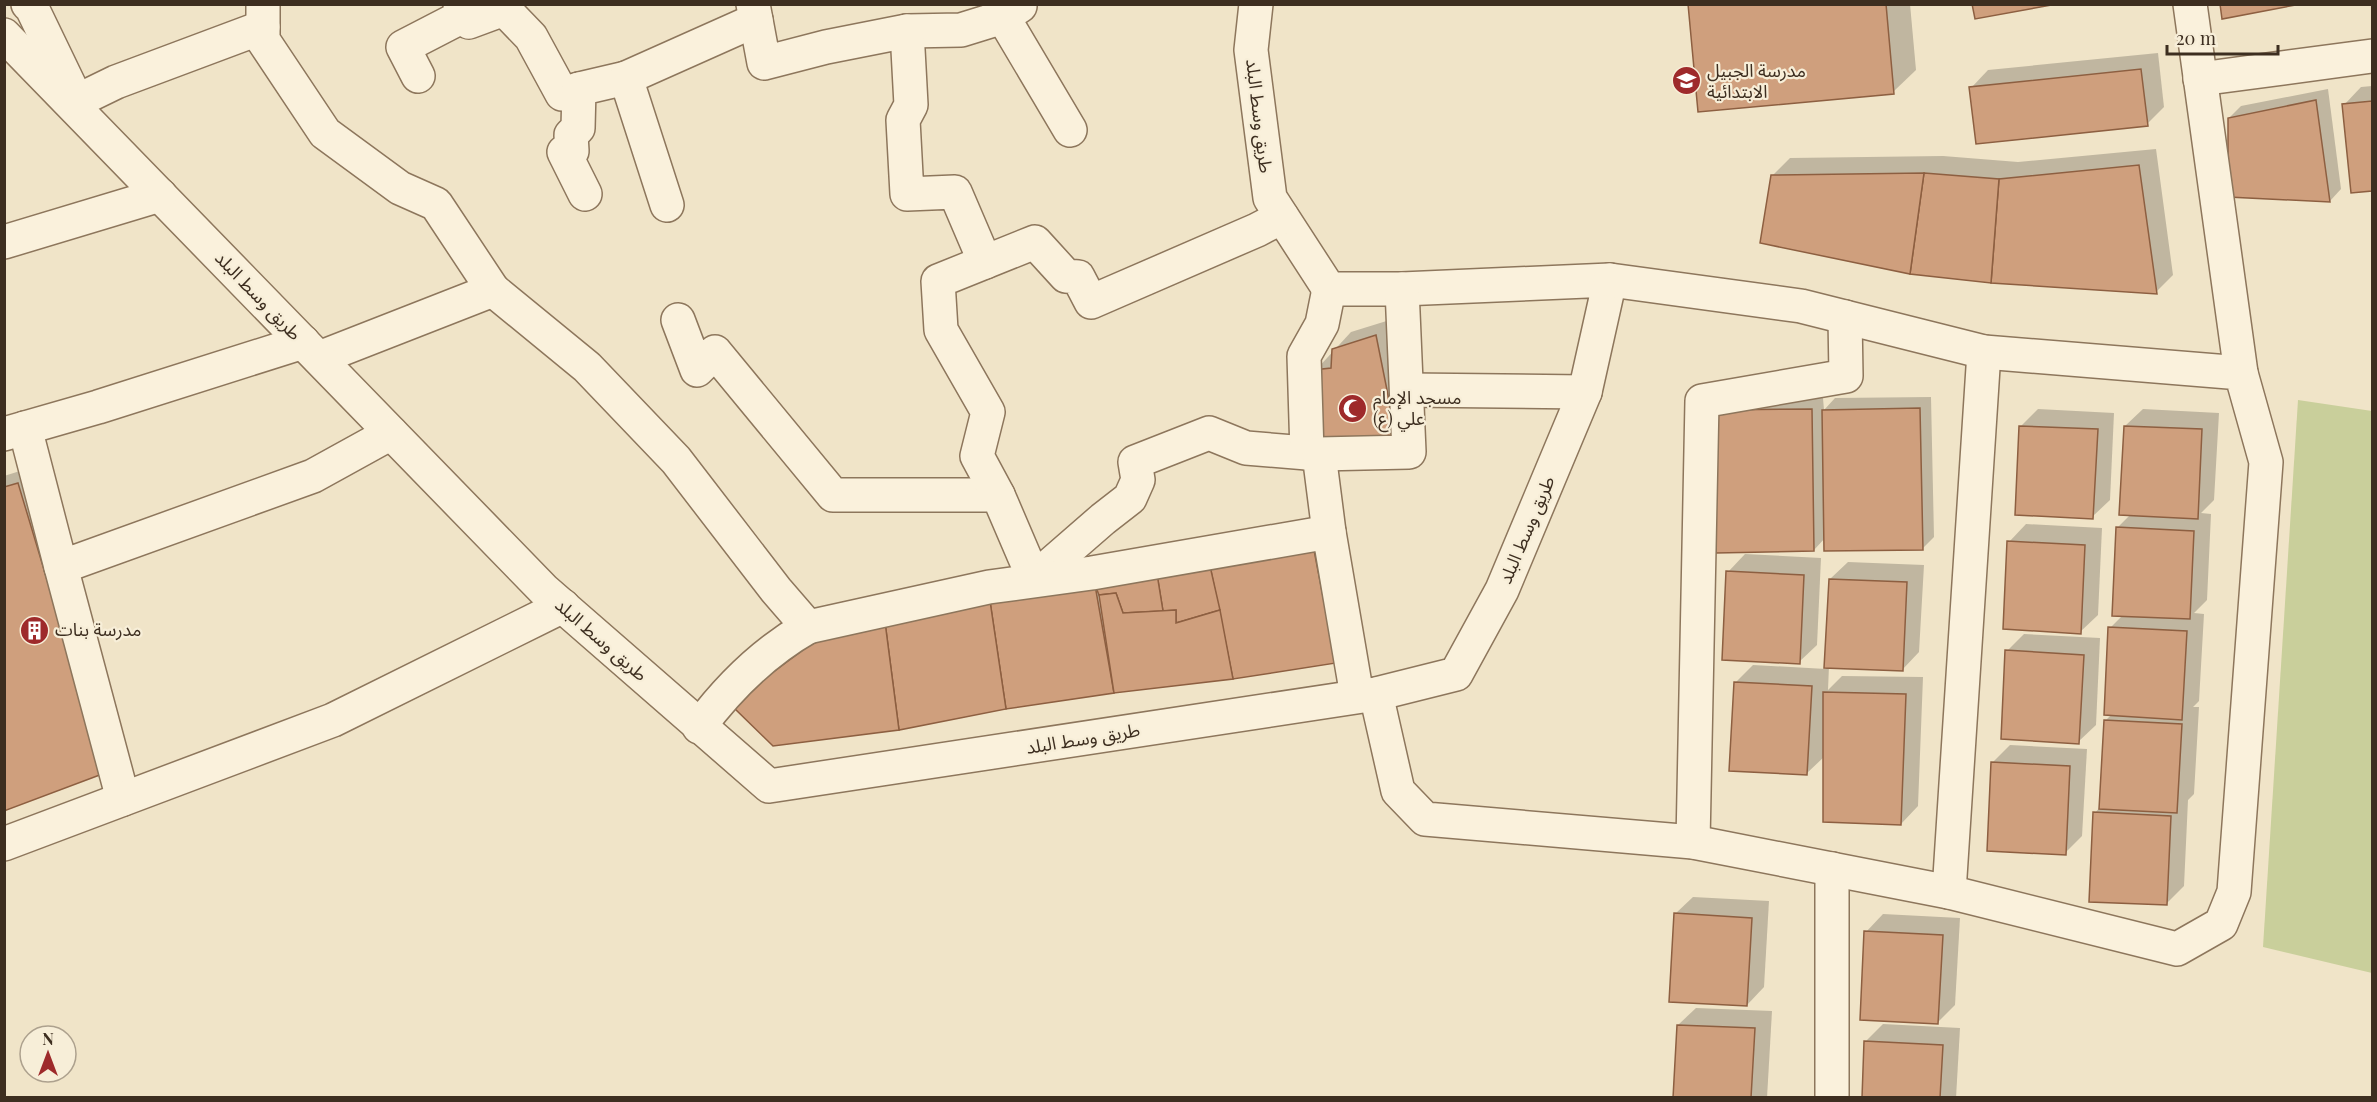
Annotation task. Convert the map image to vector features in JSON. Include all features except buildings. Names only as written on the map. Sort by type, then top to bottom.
[{"type":"street","points":[[28,4],[81,109],[116,82],[263,16],[263,40],[325,133],[400,188],[436,204],[493,290],[587,367],[676,460],[776,590],[808,627]]},
{"type":"street","name":"طريق وسط البلد","points":[[1256,4],[1251,50],[1270,198],[1329,289]]},
{"type":"street","points":[[2190,4],[2241,373],[2266,462],[2234,892],[2221,924],[2177,949],[1949,892],[1693,842],[1425,819],[1398,791],[1367,695],[1313,454],[1304,356],[1322,324],[1329,289],[1402,289],[1610,280],[1802,306],[1983,351],[2241,373]]},
{"type":"street","points":[[418,76],[403,47],[461,10],[469,22],[504,9],[531,37],[562,94],[626,78],[755,12],[764,63],[826,47],[907,31],[961,30],[1012,11],[1070,130]]},
{"type":"street","points":[[907,31],[911,105],[903,120],[907,194],[955,192],[986,262]]},
{"type":"street","name":"طريق وسط البلد","points":[[4,35],[81,109],[160,195],[544,590],[769,786],[1367,695],[1456,675],[1502,590],[1584,392],[1610,280]]},
{"type":"street","points":[[2200,79],[2373,56]]},
{"type":"street","points":[[626,78],[667,205]]},
{"type":"street","points":[[579,89],[578,128],[571,135],[572,151],[564,152],[585,194]]},
{"type":"street","points":[[4,242],[160,195]]},
{"type":"street","points":[[1034,579],[998,495],[977,456],[988,412],[940,330],[938,281],[1035,242],[1066,276],[1078,277],[1090,302],[1282,217]]},
{"type":"street","points":[[1034,579],[1130,498],[1138,480],[1135,462],[1209,433],[1246,448],[1313,454],[1409,452],[1402,289]]},
{"type":"street","points":[[123,799],[60,567],[15,431],[311,350],[493,290]]},
{"type":"street","points":[[1693,842],[1702,401],[1846,376],[1845,317]]},
{"type":"street","points":[[678,320],[697,370],[715,351],[833,495],[998,495]]},
{"type":"street","points":[[1949,892],[1983,351]]},
{"type":"street","points":[[1408,390],[1584,392]]},
{"type":"street","points":[[60,567],[313,477],[391,433]]},
{"type":"street","points":[[699,727],[721,697],[788,639],[808,627],[989,587],[1034,579],[1092,573],[1329,532]]},
{"type":"street","points":[[4,844],[333,720],[563,606]]},
{"type":"street","points":[[1832,869],[1832,1098]]},
{"type":"green space","points":[[2298,400],[2372,411],[2372,973],[2263,947]]},
{"type":"place","name":"مدرسة الجبيل الابتدائية","points":[[1686,81]]},
{"type":"place","name":"مسجد الإمام علي (ع)","points":[[1352,408]]},
{"type":"place","name":"مدرسة بنات","points":[[34,630]]}]
